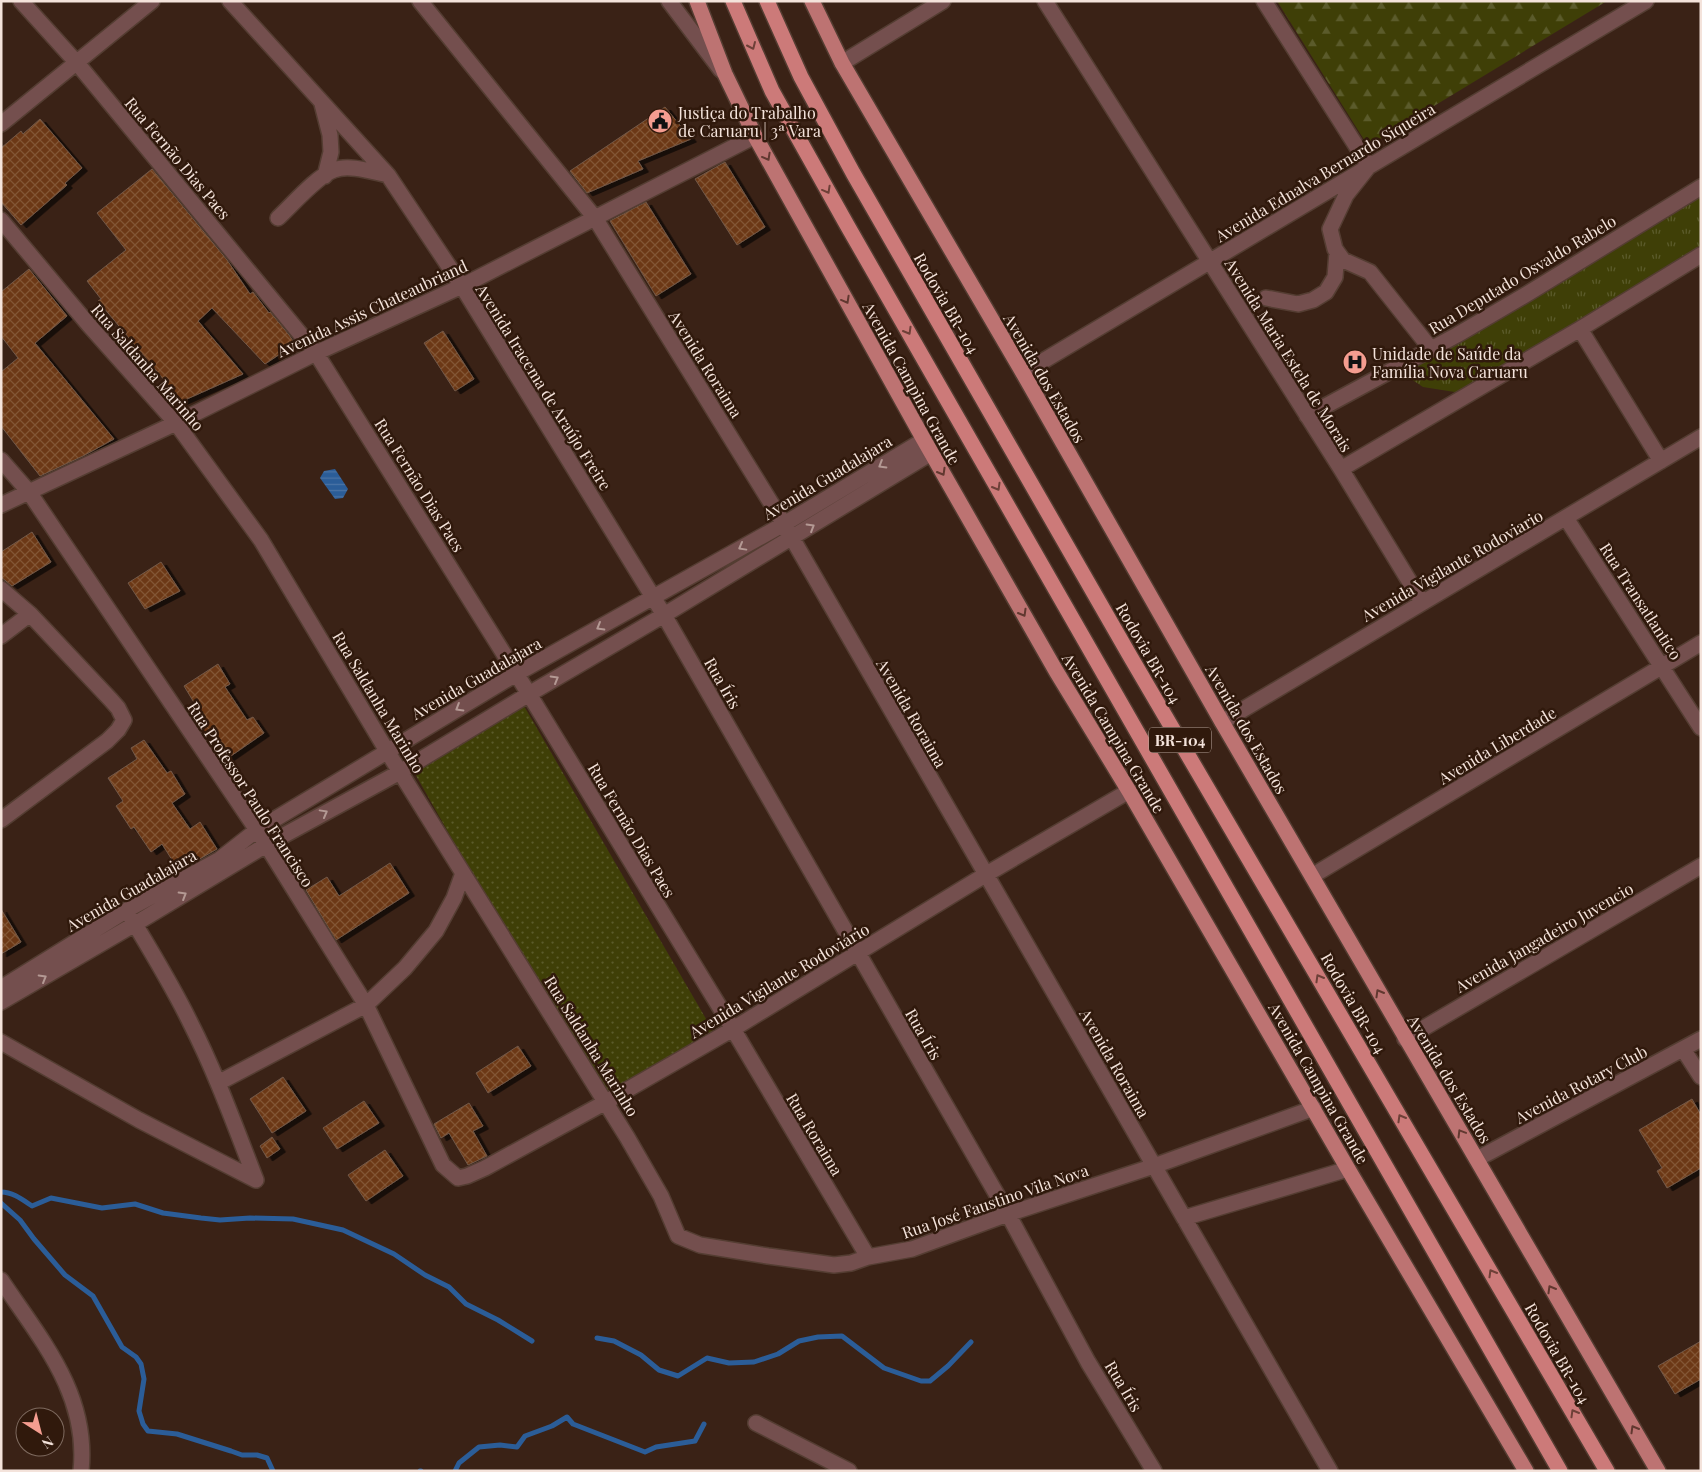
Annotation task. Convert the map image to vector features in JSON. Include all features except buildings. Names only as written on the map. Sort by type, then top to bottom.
[{"type":"highway","name":"BR-104","points":[[732,1],[772,91],[847,225],[1560,1471]]},
{"type":"highway","name":"Rodovia BR-104","points":[[767,1],[801,77],[857,181],[1130,656],[1607,1471]]},
{"type":"main road","name":"Avenida Campina Grande","points":[[697,1],[725,74],[755,136],[927,447],[1056,671],[1129,791],[1526,1471]]},
{"type":"main road","name":"Avenida dos Estados","points":[[812,1],[842,63],[1023,373],[1405,1039],[1658,1471]]},
{"type":"street","name":"Rua Fernão Dias Paes","points":[[20,1],[77,63],[316,352],[529,694],[733,1029]]},
{"type":"street","points":[[1,124],[152,1]]},
{"type":"street","name":"Avenida Iracema de Araújo Freire","points":[[230,1],[388,175],[462,286],[664,615]]},
{"type":"street","name":"Avenida Roraima","points":[[420,1],[595,218],[784,524],[1330,1471]]},
{"type":"street","points":[[669,1],[725,74]]},
{"type":"street","points":[[842,63],[943,1]]},
{"type":"street","name":"Avenida Maria Estela de Morais","points":[[1045,1],[1341,469],[1422,602]]},
{"type":"street","points":[[1264,1],[1369,166],[1346,195],[1330,229],[1334,248],[1342,260],[1370,272],[1431,349]]},
{"type":"street","name":"Avenida Ednalva Bernardo Siqueira","points":[[1023,373],[1646,1]]},
{"type":"street","points":[[321,101],[330,135],[331,152],[325,176]]},
{"type":"street","name":"Avenida Assis Chateaubriand","points":[[1,505],[176,423],[316,352],[462,286],[755,136]]},
{"type":"street","points":[[278,218],[335,169],[356,168],[388,175]]},
{"type":"street","name":"Rua Deputado Osvaldo Rabelo","points":[[1307,416],[1431,349],[1527,294],[1701,187]]},
{"type":"street","name":"Rua Saldanha Marinho","points":[[1,220],[88,324],[176,423],[261,540],[387,751],[606,1102],[661,1196],[678,1236]]},
{"type":"street","points":[[1266,298],[1298,304],[1314,300],[1326,292],[1334,277],[1337,252]]},
{"type":"street","points":[[1341,469],[1580,329],[1701,255]]},
{"type":"street","points":[[1580,329],[1661,461]]},
{"type":"street","name":"Avenida Vigilante Rodoviario","points":[[1222,722],[1701,436]]},
{"type":"street","points":[[1,1002],[266,845],[400,772],[664,615],[792,538],[927,447]]},
{"type":"street","name":"Avenida Guadalajara","points":[[1,988],[127,910],[220,859],[257,830],[516,674],[784,524],[927,447]]},
{"type":"street","name":"Rua Professor Paulo Francisco","points":[[1,460],[29,492],[257,830],[366,1005],[443,1165]]},
{"type":"street","name":"Rua Transatlantico","points":[[1566,518],[1701,728]]},
{"type":"street","points":[[1,589],[30,614],[111,700],[118,708],[124,720],[118,730],[107,741],[1,820]]},
{"type":"street","points":[[1,636],[30,614]]},
{"type":"street","name":"Rua Íris","points":[[664,615],[1008,1214],[1088,1362],[1154,1471]]},
{"type":"street","name":"Avenida Liberdade","points":[[1312,876],[1701,643]]},
{"type":"street","name":"Avenida Vigilante Rodoviário","points":[[443,1165],[458,1178],[485,1168],[606,1102],[733,1029],[985,875],[1129,791]]},
{"type":"street","name":"Avenida Jangadeiro Juvencio","points":[[1405,1039],[1701,866]]},
{"type":"street","points":[[218,1083],[366,1005],[406,968],[436,931],[454,898],[464,873]]},
{"type":"street","points":[[1,1042],[139,1120],[256,1180],[218,1083],[190,1022],[127,910]]},
{"type":"street","name":"Rua Roraima","points":[[733,1029],[868,1257]]},
{"type":"street","name":"Avenida Rotary Club","points":[[1477,1159],[1701,1039]]},
{"type":"street","points":[[1683,1049],[1701,1077]]},
{"type":"street","name":"Rua José Faustino Vila Nova","points":[[678,1236],[700,1245],[821,1263],[842,1264],[912,1249],[1008,1214],[1154,1166],[1314,1108]]},
{"type":"street","points":[[1184,1218],[1348,1169]]},
{"type":"street","points":[[1,1280],[36,1330],[64,1375],[74,1404],[81,1437],[83,1457],[81,1471]]},
{"type":"street","points":[[756,1423],[849,1471]]},
{"type":"green space","points":[[1277,1],[1607,1],[1368,146]]},
{"type":"green space","points":[[1701,194],[1701,247],[1461,393],[1423,387],[1408,377],[1406,367]]},
{"type":"green space","points":[[524,706],[716,1036],[600,1100],[414,772]]},
{"type":"water","points":[[335,469],[348,489],[343,498],[335,499],[320,478],[324,471]]},
{"type":"waterway","points":[[1,1192],[14,1195],[32,1206],[51,1198],[102,1208],[135,1204],[163,1213],[201,1218],[220,1220],[250,1218],[293,1219],[343,1230],[394,1254],[425,1275],[449,1287],[466,1304],[498,1320],[532,1341]]},
{"type":"waterway","points":[[1,1203],[20,1220],[65,1275],[93,1296],[122,1347],[136,1357],[141,1364],[144,1379],[139,1411],[143,1424],[148,1431],[177,1434],[242,1455],[257,1455],[267,1458],[273,1471]]},
{"type":"waterway","points":[[597,1338],[614,1341],[641,1355],[659,1370],[678,1376],[707,1358],[729,1363],[754,1362],[778,1354],[799,1341],[818,1337],[842,1336],[884,1368],[921,1381],[930,1381],[948,1366],[971,1342]]},
{"type":"waterway","points":[[455,1471],[459,1463],[479,1447],[500,1445],[517,1447],[525,1436],[552,1426],[567,1417],[573,1424],[645,1452],[656,1447],[695,1441],[704,1424]]},
{"type":"place","name":"Justiça do Trabalho de Caruaru | 3ª Vara","points":[[660,121]]},
{"type":"place","name":"Unidade de Saúde da Família Nova Caruaru","points":[[1355,362]]}]
